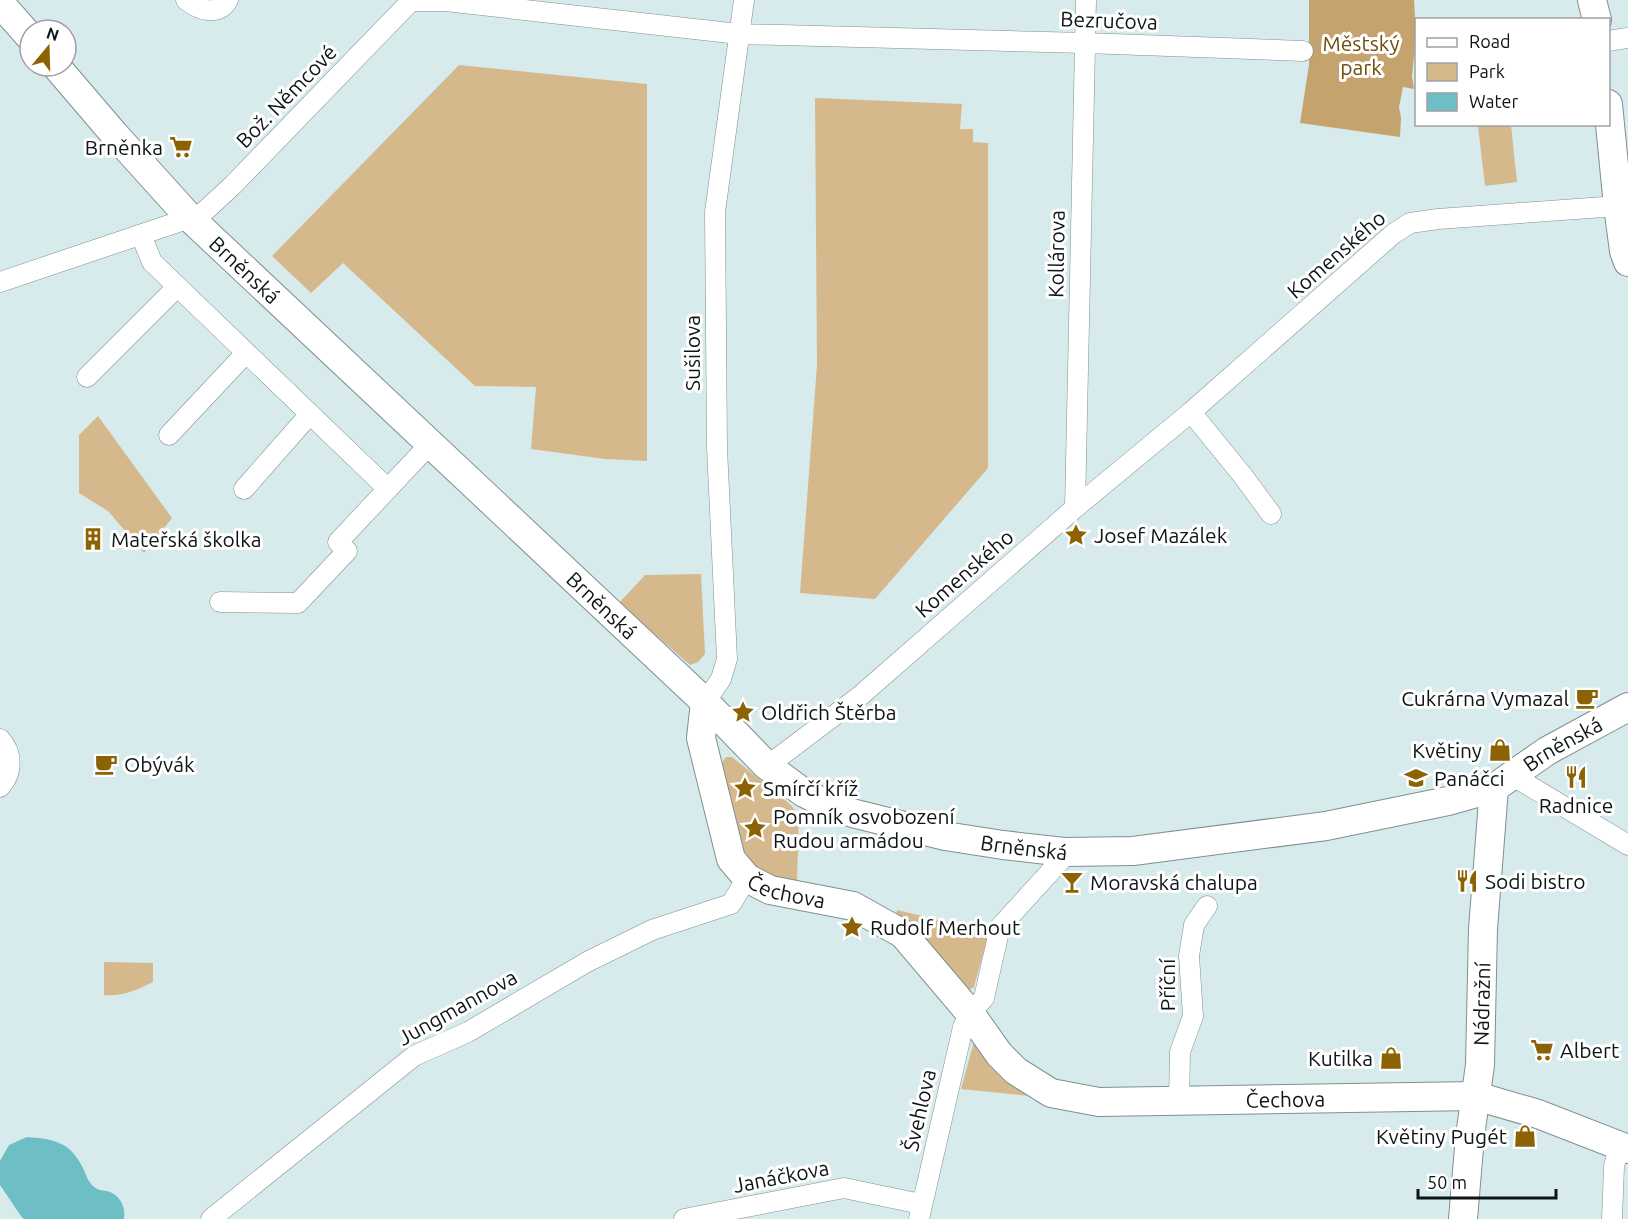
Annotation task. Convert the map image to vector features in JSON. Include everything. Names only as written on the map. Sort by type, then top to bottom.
[{"type":"street","points":[[186,0],[208,11],[221,8],[228,0]]},
{"type":"street","name":"Bezručova","points":[[410,0],[445,1],[739,34],[1085,42],[1303,51]]},
{"type":"street","name":"Bož. Němcové","points":[[192,219],[227,192],[410,0]]},
{"type":"street","name":"Sušilova","points":[[705,702],[721,679],[727,659],[717,448],[715,212],[744,0]]},
{"type":"street","name":"Kollárova","points":[[1075,508],[1086,0]]},
{"type":"street","points":[[1592,0],[1596,18]]},
{"type":"street","points":[[2,11],[18,26]]},
{"type":"street","points":[[1610,41],[1628,38]]},
{"type":"street","name":"Brněnská","points":[[66,78],[192,219],[705,702],[766,765],[804,793],[831,806],[945,836],[1003,845],[1064,852],[1133,851],[1326,826],[1448,801],[1504,782],[1547,751],[1628,707]]},
{"type":"street","points":[[1610,124],[1618,206],[1624,251],[1628,262]]},
{"type":"street","name":"Komenského","points":[[766,765],[860,696],[1075,508],[1191,412],[1393,234],[1410,223],[1438,219],[1618,206]]},
{"type":"street","name":"Brněnská","points":[[0,282],[192,219]]},
{"type":"street","points":[[141,235],[152,262],[388,489]]},
{"type":"street","points":[[87,377],[177,287]]},
{"type":"street","points":[[169,435],[246,353]]},
{"type":"street","points":[[1191,412],[1271,514]]},
{"type":"street","points":[[244,489],[310,414]]},
{"type":"street","points":[[220,602],[298,603],[347,551],[338,542],[430,444]]},
{"type":"street","name":"Čechova","points":[[705,702],[701,738],[731,859],[747,878],[770,890],[853,906],[903,934],[970,1013],[999,1054],[1016,1071],[1051,1093],[1099,1102],[1476,1096],[1538,1114],[1623,1147]]},
{"type":"street","points":[[0,739],[8,752],[10,762],[9,773],[0,787]]},
{"type":"street","points":[[1504,782],[1551,801],[1628,845]]},
{"type":"street","name":"Nádražní","points":[[1463,1219],[1470,1136],[1480,1065],[1483,929],[1504,782]]},
{"type":"street","points":[[970,1013],[984,998],[1000,927],[1061,860],[1064,852]]},
{"type":"street","name":"Jungmannova","points":[[211,1219],[414,1056],[468,1032],[586,962],[652,930],[731,904],[747,878]]},
{"type":"street","name":"Příční","points":[[1179,1101],[1180,1052],[1193,1016],[1189,956],[1194,925],[1207,906]]},
{"type":"street","name":"Švehlova","points":[[921,1215],[963,1027],[970,1013]]},
{"type":"street","points":[[1612,1219],[1614,1167],[1623,1147]]},
{"type":"street","name":"Janáčkova","points":[[684,1219],[844,1188],[921,1215]]},
{"type":"green space","name":"Městský park","points":[[1309,0],[1414,0],[1415,46],[1412,76],[1414,89],[1403,87],[1399,107],[1400,137],[1300,123],[1309,65]]},
{"type":"green space","points":[[459,65],[647,84],[647,461],[605,459],[531,449],[536,387],[475,386],[343,263],[311,293],[272,256]]},
{"type":"green space","points":[[815,98],[962,104],[960,129],[973,129],[973,142],[988,143],[988,468],[875,599],[800,593],[817,365]]},
{"type":"green space","points":[[1478,126],[1511,126],[1517,182],[1485,186]]},
{"type":"green space","points":[[98,416],[172,518],[144,553],[108,511],[79,493],[79,435]]},
{"type":"green space","points":[[701,574],[705,654],[698,662],[690,665],[619,603],[645,575]]},
{"type":"green space","points":[[726,757],[732,757],[791,805],[799,816],[797,882],[766,872],[753,864],[742,851],[722,763]]},
{"type":"green space","points":[[897,910],[989,932],[974,987],[964,993],[895,921]]},
{"type":"green space","points":[[104,962],[153,963],[153,982],[129,992],[104,995]]},
{"type":"green space","points":[[975,1038],[1030,1096],[961,1089]]},
{"type":"water","points":[[27,1137],[52,1140],[71,1151],[91,1184],[97,1189],[114,1194],[120,1200],[124,1219],[24,1219],[0,1185],[0,1161],[9,1145]]},
{"type":"place","name":"Brněnka","points":[[181,147]]},
{"type":"place","name":"Josef Mazálek","points":[[1076,535]]},
{"type":"place","name":"Mateřská školka","points":[[93,539]]},
{"type":"place","name":"Cukrárna Vymazal","points":[[1587,698]]},
{"type":"place","name":"Oldřich Štěrba","points":[[743,712]]},
{"type":"place","name":"Květiny","points":[[1500,750]]},
{"type":"place","name":"Obývák","points":[[106,764]]},
{"type":"place","name":"Radnice","points":[[1576,777]]},
{"type":"place","name":"Panáčci","points":[[1416,778]]},
{"type":"place","name":"Smírčí kříž","points":[[745,788]]},
{"type":"place","name":"Pomník osvobození Rudou armádou","points":[[755,828]]},
{"type":"place","name":"Sodi bistro","points":[[1467,881]]},
{"type":"place","name":"Moravská chalupa","points":[[1072,882]]},
{"type":"place","name":"Rudolf Merhout","points":[[852,927]]},
{"type":"place","name":"Albert","points":[[1542,1050]]},
{"type":"place","name":"Kutilka","points":[[1391,1058]]},
{"type":"place","name":"Květiny Pugét","points":[[1525,1136]]}]
